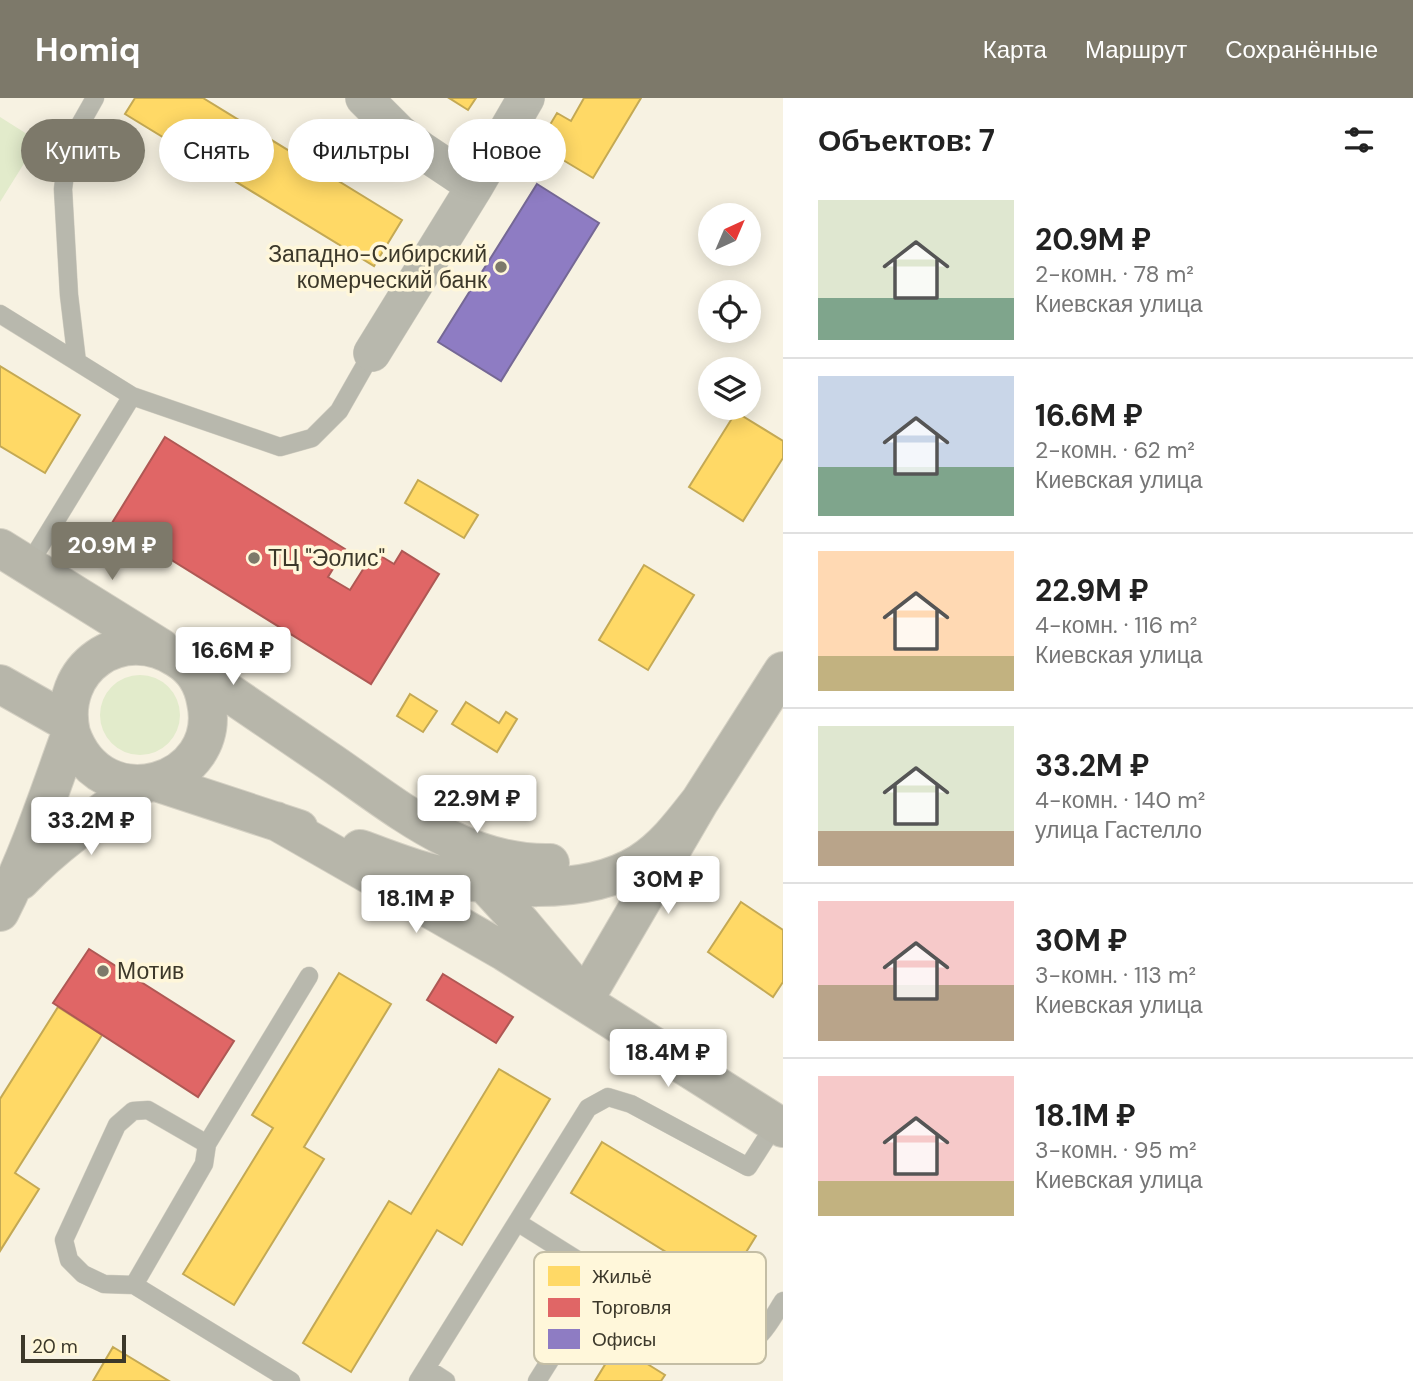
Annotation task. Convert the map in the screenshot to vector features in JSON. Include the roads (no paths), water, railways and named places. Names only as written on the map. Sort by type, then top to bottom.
[{"type":"main road","points":[[14,557],[176,657],[428,828],[474,851],[506,860],[538,863],[568,863],[598,858],[628,850],[664,830],[700,801]]},
{"type":"main road","points":[[0,684],[70,728],[80,752],[102,774],[121,782],[149,783],[167,779],[186,766],[204,737],[208,715],[200,682],[176,657],[144,645],[122,647],[101,656],[84,670],[70,700],[70,728],[39,821],[5,902]]},
{"type":"main road","points":[[584,1000],[700,801],[783,671]]},
{"type":"main road","points":[[5,902],[32,869],[60,843],[149,783],[276,821],[430,873],[486,884],[533,887],[575,885],[614,875],[640,863],[674,835],[700,801]]},
{"type":"main road","points":[[276,821],[505,952],[780,1126]]},
{"type":"main road","points":[[428,828],[486,884],[543,948],[584,1000]]},
{"type":"street","points":[[364,98],[399,133],[475,186]]},
{"type":"street","points":[[372,353],[526,98]]},
{"type":"lane","points":[[77,362],[69,295],[63,188],[69,144],[95,98]]},
{"type":"lane","points":[[0,314],[132,396],[280,447],[312,438],[339,411],[372,353]]},
{"type":"lane","points":[[14,557],[132,396]]},
{"type":"lane","points":[[134,1285],[204,1164],[206,1144],[309,976]]},
{"type":"lane","points":[[446,1381],[422,1375],[588,1108],[608,1097],[631,1104],[748,1167],[780,1126]]},
{"type":"lane","points":[[206,1144],[148,1110],[133,1111],[117,1125],[64,1240],[69,1260],[83,1274],[104,1284],[134,1285],[291,1381]]},
{"type":"lane","points":[[517,1222],[565,1252]]},
{"type":"lane","points":[[766,1329],[783,1301]]},
{"type":"lane","points":[[537,1381],[548,1364]]},
{"type":"place","name":"Западно-Сибирский комерческий банк","points":[[501,267]]},
{"type":"place","name":"ТЦ \"Эолис\"","points":[[254,558]]},
{"type":"place","name":"Мотив","points":[[103,971]]}]
